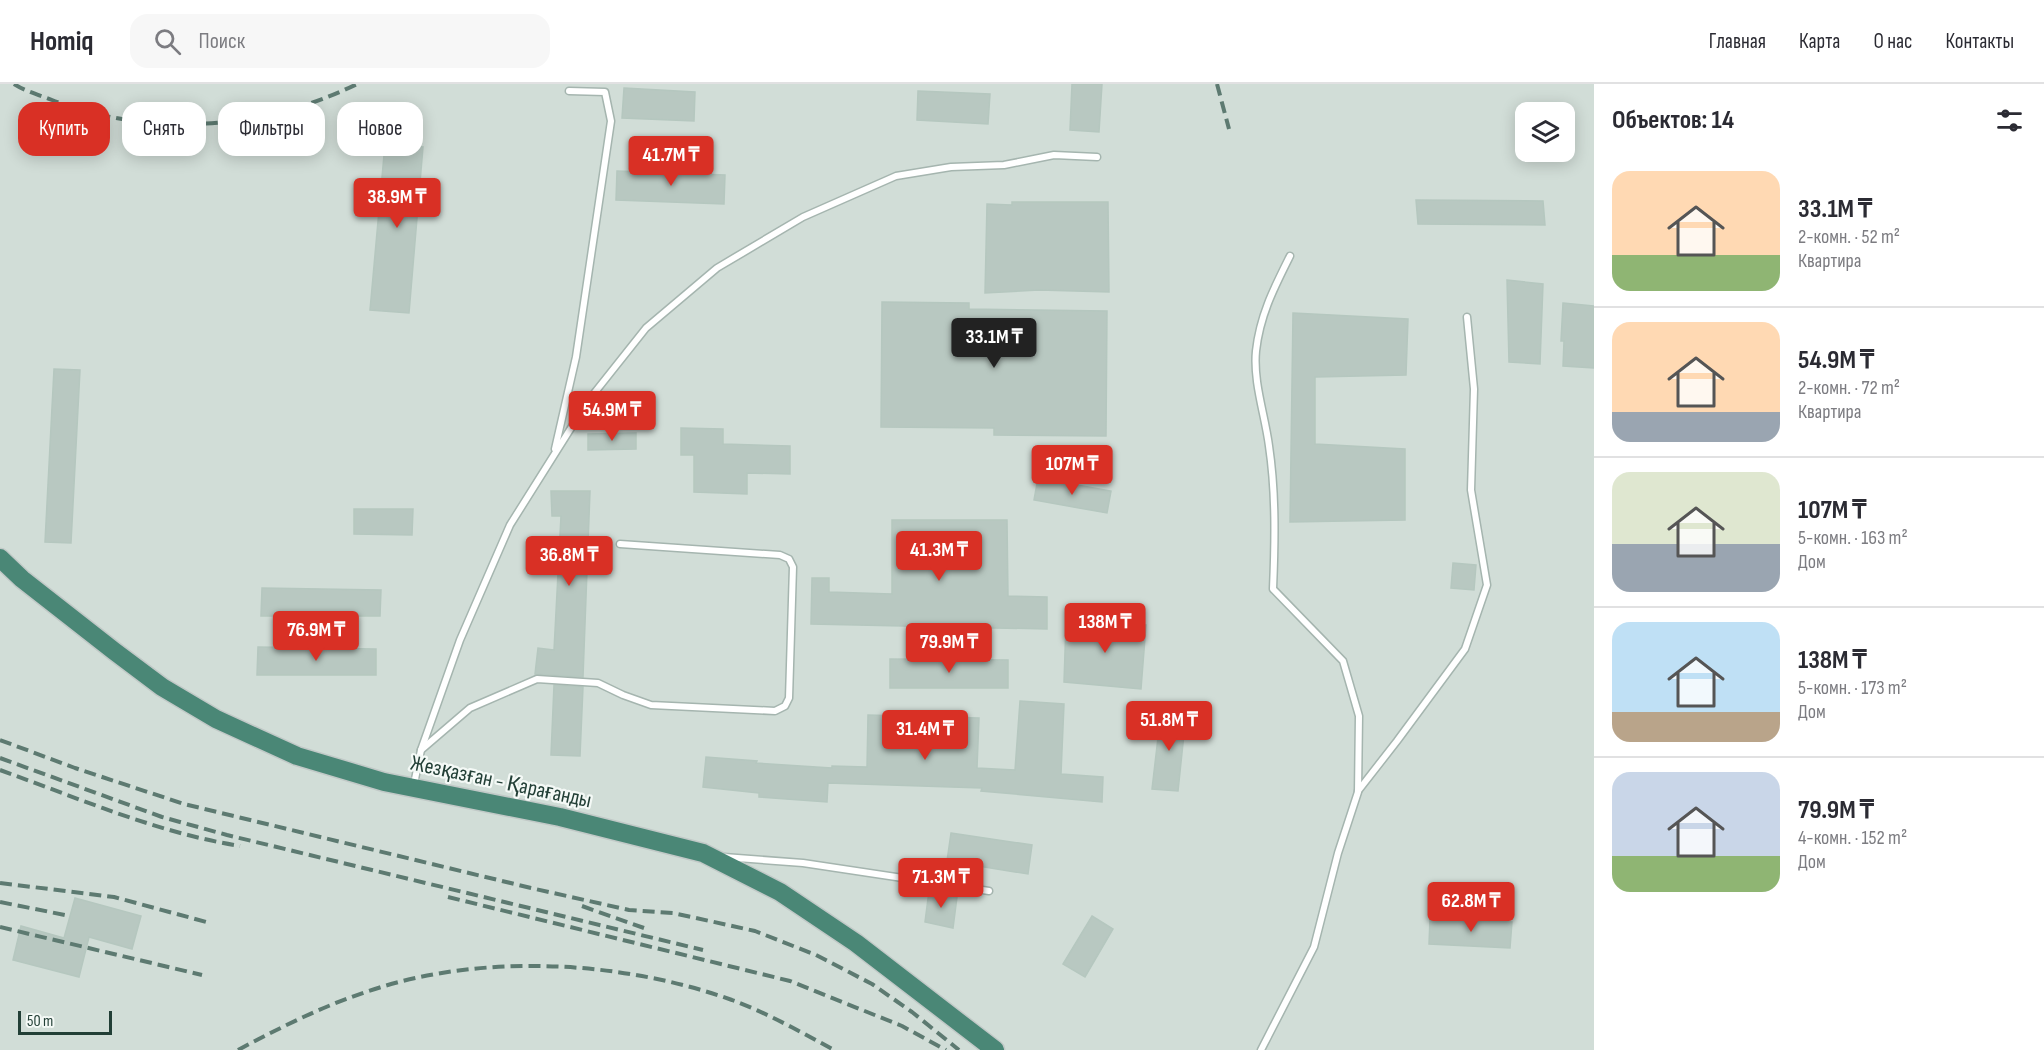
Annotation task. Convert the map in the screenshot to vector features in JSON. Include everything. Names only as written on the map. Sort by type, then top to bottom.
[{"type":"highway","name":"Жезқазған - Қарағанды","points":[[0,558],[22,579],[162,687],[216,719],[297,756],[384,782],[560,818],[704,853],[780,892],[856,943],[995,1050]]},
{"type":"lane","points":[[554,456],[576,357],[611,121],[605,92],[568,91]]},
{"type":"lane","points":[[413,788],[421,750],[460,640],[510,525],[588,401],[646,328],[717,268],[803,217],[896,176],[951,167],[1004,165],[1054,155],[1097,157]]},
{"type":"lane","points":[[1261,1050],[1314,947],[1338,853],[1358,792],[1359,716],[1344,661],[1273,589],[1275,536],[1270,448],[1256,374],[1256,351],[1265,308],[1290,256]]},
{"type":"lane","points":[[1358,792],[1465,649],[1487,585],[1471,490],[1474,389],[1467,316]]},
{"type":"lane","points":[[421,750],[470,708],[537,679],[598,683],[651,705],[775,711],[785,706],[789,698],[793,567],[789,559],[780,555],[620,544]]},
{"type":"lane","points":[[709,856],[803,863],[989,891]]},
{"type":"shaded area","points":[[0,84],[1594,84],[1594,1050],[0,1050]]},
{"type":"building","points":[[1072,84],[1102,84],[1099,132],[1070,130]]},
{"type":"building","points":[[624,88],[695,92],[694,121],[622,118]]},
{"type":"building","points":[[918,91],[990,94],[988,124],[917,120]]},
{"type":"building","points":[[384,156],[422,156],[409,313],[370,310]]},
{"type":"building","points":[[617,171],[725,175],[724,204],[616,200]]},
{"type":"building","points":[[1416,200],[1543,201],[1545,225],[1418,224]]},
{"type":"building","points":[[1012,202],[1108,202],[1109,292],[1039,290],[985,293],[987,204],[1012,205]]},
{"type":"building","points":[[1507,280],[1543,284],[1540,364],[1509,362]]},
{"type":"building","points":[[882,302],[969,303],[969,309],[1107,311],[1106,436],[994,435],[994,428],[881,427]]},
{"type":"building","points":[[1563,303],[1594,306],[1594,368],[1563,366],[1564,341],[1561,341]]},
{"type":"building","points":[[1293,313],[1408,319],[1406,375],[1315,377],[1315,444],[1405,449],[1405,520],[1290,522]]},
{"type":"building","points":[[54,369],[80,370],[71,543],[45,542]]},
{"type":"building","points":[[681,428],[723,429],[723,444],[790,446],[790,474],[747,473],[747,494],[694,492],[694,455],[681,455]]},
{"type":"building","points":[[636,433],[636,449],[588,450],[588,434]]},
{"type":"building","points":[[1038,478],[1111,491],[1107,513],[1034,500]]},
{"type":"building","points":[[551,491],[590,491],[583,677],[535,674],[538,648],[554,650],[561,516],[552,516]]},
{"type":"building","points":[[354,509],[413,509],[412,535],[354,534]]},
{"type":"building","points":[[892,520],[1007,520],[1008,596],[1047,597],[1047,629],[811,624],[812,578],[829,578],[829,592],[892,594]]},
{"type":"building","points":[[1453,563],[1476,565],[1474,590],[1451,588]]},
{"type":"building","points":[[262,588],[381,590],[380,616],[261,616]]},
{"type":"building","points":[[1066,622],[1146,625],[1141,689],[1064,682]]},
{"type":"building","points":[[258,647],[376,649],[376,675],[257,675]]},
{"type":"building","points":[[890,659],[1008,660],[1008,688],[890,688]]},
{"type":"building","points":[[554,685],[583,687],[580,756],[551,755]]},
{"type":"building","points":[[1020,701],[1064,704],[1061,774],[1103,777],[1102,802],[981,791],[982,788],[828,783],[827,802],[759,797],[759,793],[703,787],[706,757],[832,768],[832,766],[867,767],[868,715],[979,718],[977,768],[1015,770]]},
{"type":"building","points":[[1161,712],[1186,715],[1178,791],[1152,789]]},
{"type":"building","points":[[951,833],[1032,845],[1028,874],[947,861]]},
{"type":"building","points":[[929,891],[957,897],[953,928],[925,922]]},
{"type":"building","points":[[75,898],[141,916],[132,949],[89,937],[79,977],[13,960],[21,926],[64,938]]},
{"type":"building","points":[[1092,916],[1113,929],[1085,977],[1063,964]]},
{"type":"building","points":[[1430,919],[1512,922],[1510,948],[1429,944]]},
{"type":"railway","points":[[14,84],[37,95],[89,112],[128,120],[167,124],[206,124],[245,119],[283,111],[357,84]]},
{"type":"railway","points":[[1217,84],[1229,129]]},
{"type":"railway","points":[[0,740],[75,768],[184,804],[629,910],[673,913],[755,931],[816,955],[872,984],[912,1012],[959,1050]]},
{"type":"railway","points":[[0,758],[162,817],[227,835],[703,950]]},
{"type":"railway","points":[[0,770],[149,824],[240,846]]},
{"type":"railway","points":[[0,883],[114,897],[210,923]]},
{"type":"railway","points":[[448,897],[790,981],[902,1026],[946,1050]]},
{"type":"railway","points":[[0,902],[70,916]]},
{"type":"railway","points":[[582,906],[644,928]]},
{"type":"railway","points":[[0,927],[202,975]]},
{"type":"railway","points":[[238,1050],[288,1024],[340,1001],[375,989],[462,970],[508,966],[554,966],[600,970],[690,987],[758,1011],[834,1050]]}]
